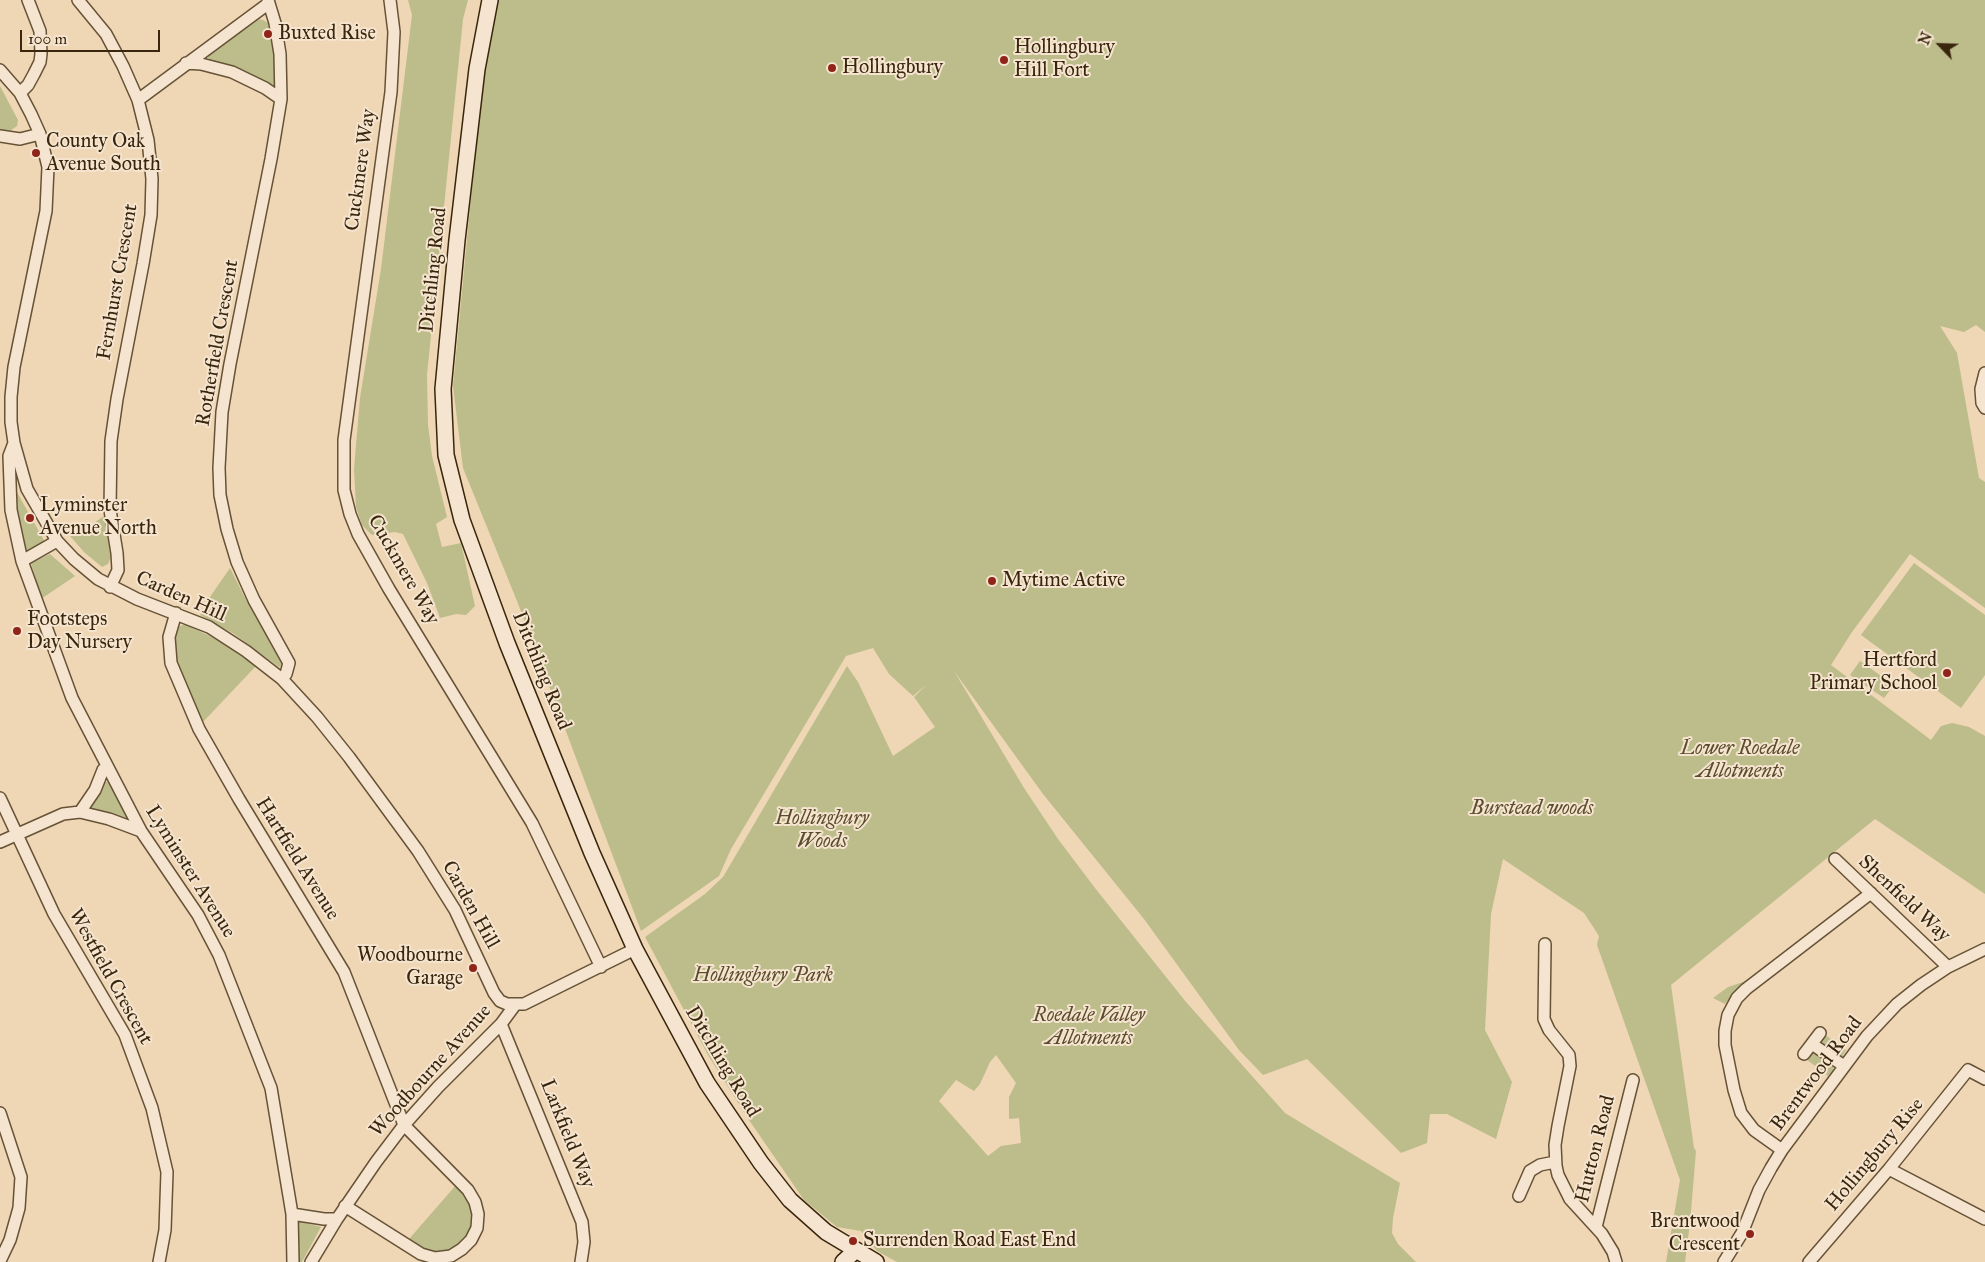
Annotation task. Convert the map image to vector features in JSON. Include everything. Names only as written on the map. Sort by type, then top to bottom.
[{"type":"street","points":[[20,93],[31,80],[40,62],[41,54],[40,31],[28,0]]},
{"type":"street","name":"Fernhurst Crescent","points":[[78,0],[106,34],[138,100],[148,140],[152,179],[151,214],[111,441],[110,510],[118,570],[110,586]]},
{"type":"street","name":"Cuckmere Way","points":[[390,0],[394,32],[391,92],[344,440],[344,490],[350,514],[366,550],[532,823],[601,967]]},
{"type":"street","name":"Ditchling Road","points":[[490,0],[477,68],[456,250],[443,389],[446,454],[462,520],[504,635],[592,853],[635,949],[707,1083],[761,1163],[790,1200],[826,1232],[876,1262]]},
{"type":"street","points":[[138,100],[268,2]]},
{"type":"street","name":"Rotherfield Crescent","points":[[268,2],[275,23],[280,54],[281,99],[272,159],[224,403],[219,442],[219,468],[220,495],[237,562],[254,600],[289,663],[286,674],[282,679]]},
{"type":"street","points":[[186,63],[201,64],[232,72],[259,85],[281,99]]},
{"type":"street","name":"Carden Hill","points":[[0,70],[20,93],[40,134],[48,167],[48,195],[14,367],[11,397],[11,422],[14,443],[28,489],[57,541],[80,565],[110,586],[137,599],[176,612],[209,627],[263,662],[282,679],[317,717],[405,832],[455,910],[496,997],[503,1003],[514,1005]]},
{"type":"street","points":[[0,136],[20,139],[40,134]]},
{"type":"street","points":[[1985,373],[1980,389],[1982,403],[1985,408]]},
{"type":"street","name":"Lyminster Avenue","points":[[14,443],[9,456],[11,510],[22,561],[72,698],[106,767],[141,831],[198,915],[222,963],[270,1088],[292,1214],[293,1262]]},
{"type":"street","points":[[22,561],[57,541]]},
{"type":"street","name":"Hartfield Avenue","points":[[176,612],[169,637],[171,663],[175,677],[199,729],[239,799],[344,972],[404,1124]]},
{"type":"street","points":[[80,812],[95,790],[106,767]]},
{"type":"street","name":"Westfield Crescent","points":[[0,798],[54,914],[125,1035],[152,1108],[167,1172],[165,1230],[158,1262]]},
{"type":"street","points":[[0,842],[16,833],[63,814],[80,812],[109,818],[141,831]]},
{"type":"street","name":"Shenfield Way","points":[[1834,860],[1948,967]]},
{"type":"street","points":[[1782,1150],[1754,1130],[1740,1110],[1725,1045],[1724,1032],[1728,1015],[1737,998],[1746,989],[1871,893]]},
{"type":"street","points":[[1545,944],[1544,1019],[1569,1055],[1570,1066],[1558,1126],[1555,1162],[1558,1175],[1570,1199],[1596,1227],[1613,1252],[1616,1262]]},
{"type":"street","points":[[514,1005],[524,1004],[635,949]]},
{"type":"street","name":"Brentwood Road","points":[[1724,1262],[1734,1248],[1759,1190],[1782,1150],[1867,1036],[1898,1004],[1921,985],[1948,967],[1985,949]]},
{"type":"street","name":"Woodbourne Avenue","points":[[310,1262],[337,1219],[404,1124],[501,1024],[514,1005]]},
{"type":"street","name":"Larkfield Way","points":[[501,1024],[582,1222],[584,1242],[581,1262]]},
{"type":"street","points":[[1804,1054],[1820,1033]]},
{"type":"street","points":[[1812,1044],[1844,1066]]},
{"type":"street","name":"Hollingbury Rise","points":[[1808,1262],[1889,1169],[1968,1070],[1985,1079]]},
{"type":"street","name":"Hutton Road","points":[[1596,1227],[1633,1080]]},
{"type":"street","points":[[0,1113],[21,1177],[19,1208],[10,1240],[0,1261]]},
{"type":"street","points":[[346,1206],[421,1254],[434,1258],[451,1256],[471,1240],[477,1228],[478,1214],[476,1202],[468,1190],[404,1124]]},
{"type":"street","points":[[1519,1196],[1530,1171],[1555,1162]]},
{"type":"street","points":[[1889,1169],[1985,1219]]},
{"type":"street","points":[[292,1214],[337,1219]]},
{"type":"street","points":[[843,1262],[855,1251]]},
{"type":"green space","points":[[408,0],[468,0],[463,19],[427,375],[428,425],[432,456],[447,517],[436,524],[442,547],[461,543],[475,606],[466,615],[456,614],[440,618],[427,583],[403,534],[395,532],[372,535],[362,525],[356,507],[354,469],[360,398],[381,269],[412,15]]},
{"type":"green space","points":[[497,0],[1985,0],[1985,332],[1976,325],[1964,332],[1940,326],[1957,353],[1979,478],[1985,482],[1985,608],[1910,554],[1852,632],[1831,665],[1931,740],[1941,726],[1952,723],[1969,727],[1985,736],[1985,894],[1875,819],[1671,985],[1694,1148],[1696,1151],[1685,1262],[1666,1262],[1680,1180],[1597,945],[1599,936],[1584,913],[1503,859],[1491,914],[1485,1030],[1512,1082],[1496,1139],[1447,1114],[1430,1114],[1427,1143],[1401,1153],[1307,1059],[1263,1075],[1239,1050],[1144,919],[1043,794],[954,671],[1024,788],[1058,839],[1186,1002],[1285,1113],[1400,1183],[1392,1233],[1398,1244],[1416,1262],[897,1262],[877,1251],[861,1231],[837,1227],[804,1200],[749,1120],[708,1055],[645,937],[705,894],[723,877],[847,666],[858,682],[893,756],[935,727],[914,697],[926,685],[913,696],[889,674],[873,648],[846,656],[731,849],[719,876],[641,931],[517,601],[463,468],[453,386],[476,145],[490,27]],"holes":[[[996,1055],[1016,1083],[1009,1097],[1009,1119],[1019,1118],[1021,1143],[1001,1146],[988,1156],[939,1101],[956,1080],[974,1091]]]},
{"type":"green space","points":[[257,19],[268,23],[271,33],[276,81],[274,86],[210,61],[208,57],[209,53]]},
{"type":"green space","points":[[0,86],[18,120],[17,126],[10,131],[0,129]]},
{"type":"green space","points":[[14,487],[45,542],[24,553]]},
{"type":"green space","points":[[104,516],[111,557],[108,564],[102,567],[84,552],[70,536],[85,529]]},
{"type":"green space","points":[[50,554],[75,576],[41,599],[31,563]]},
{"type":"green space","name":"Hertford Primary School","points":[[1914,563],[1985,615],[1985,675],[1961,708],[1861,635]]},
{"type":"green space","points":[[230,568],[283,666],[279,667],[234,634],[200,615]]},
{"type":"green space","points":[[185,624],[220,641],[256,666],[202,723],[178,673],[173,644],[176,628]]},
{"type":"green space","points":[[1860,661],[1894,685],[1884,698],[1850,675]]},
{"type":"green space","points":[[104,782],[110,782],[129,817],[124,820],[109,813],[92,809],[89,806]]},
{"type":"green space","points":[[1746,981],[1725,1004],[1713,998],[1728,987]]},
{"type":"green space","points":[[1824,1034],[1846,1050],[1842,1057],[1838,1057],[1820,1044]]},
{"type":"green space","points":[[1812,1053],[1818,1053],[1833,1065],[1833,1070],[1828,1076],[1806,1059]]},
{"type":"green space","points":[[457,1184],[465,1192],[474,1215],[470,1233],[456,1248],[446,1252],[427,1251],[415,1245],[409,1239]]},
{"type":"green space","points":[[298,1221],[321,1227],[302,1262],[298,1262]]},
{"type":"place","name":"Buxted Rise","points":[[268,34]]},
{"type":"place","name":"Hollingbury Hill Fort","points":[[1004,60]]},
{"type":"place","name":"Hollingbury","points":[[832,68]]},
{"type":"place","name":"County Oak Avenue South","points":[[36,153]]},
{"type":"place","name":"Lyminster Avenue North","points":[[30,518]]},
{"type":"place","name":"Mytime Active","points":[[992,581]]},
{"type":"place","name":"Footsteps Day Nursery","points":[[17,631]]},
{"type":"place","name":"Hertford Primary School","points":[[1947,673]]},
{"type":"place","name":"Woodbourne Garage","points":[[473,968]]},
{"type":"place","name":"Brentwood Crescent","points":[[1750,1234]]},
{"type":"place","name":"Surrenden Road East End","points":[[853,1241]]},
{"type":"park label","name":"Lower Roedale Allotments","points":[[1740,760]]},
{"type":"park label","name":"Burstead woods","points":[[1532,809]]},
{"type":"park label","name":"Hollingbury Woods","points":[[822,830]]},
{"type":"park label","name":"Hollingbury Park","points":[[763,976]]},
{"type":"park label","name":"Roedale Valley Allotments","points":[[1089,1028]]}]
